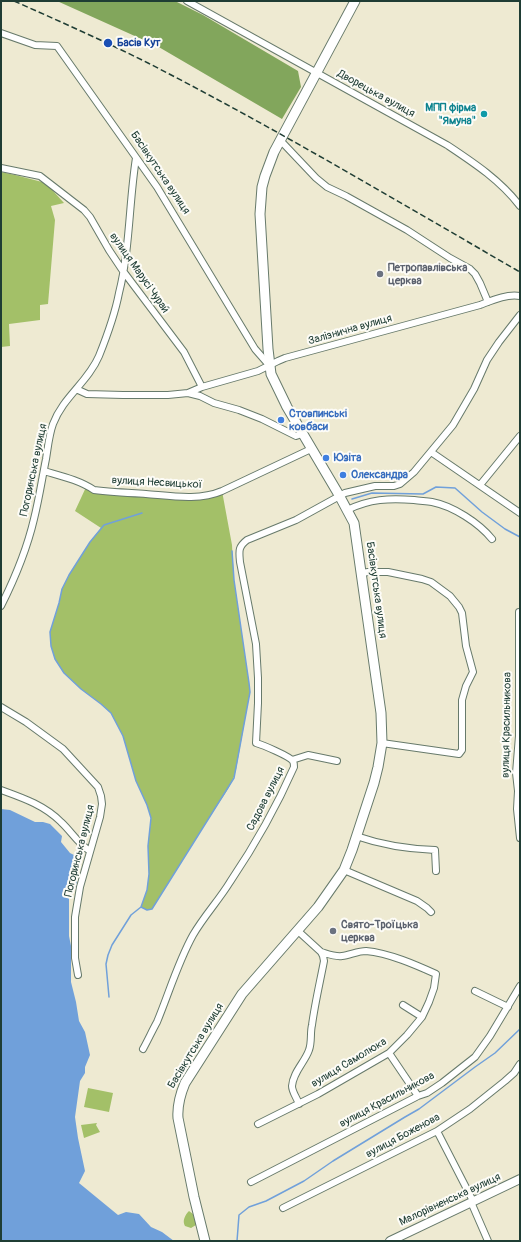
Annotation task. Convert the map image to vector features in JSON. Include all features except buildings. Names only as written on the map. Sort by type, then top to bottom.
[{"type":"main road","name":"Басівкутська вулиця","points":[[205,1241],[179,1124],[177,1108],[180,1096],[185,1083],[242,994],[318,907],[344,870],[374,784],[381,754],[381,713],[354,523],[302,434],[271,374],[269,365],[260,229],[260,201],[265,176],[280,140],[355,1]]},
{"type":"street","name":"Дворецька вулиця","points":[[187,1],[447,145],[486,171],[511,194],[520,206]]},
{"type":"street","name":"Басівкутська вулиця","points":[[1,33],[35,44],[57,46],[157,187],[255,349],[269,365]]},
{"type":"street","points":[[280,140],[316,178],[327,187],[352,199],[407,230],[470,269],[480,283],[488,302]]},
{"type":"street","name":"Погоринська вулиця","points":[[1,606],[14,579],[27,545],[44,472],[50,434],[57,414],[67,398],[76,389],[98,359],[120,293],[136,158]]},
{"type":"street","name":"вулиця Марусі Чурай","points":[[1,168],[40,176],[90,216],[109,250],[123,271],[184,352],[202,387]]},
{"type":"street","name":"Залізнична вулиця","points":[[76,389],[87,394],[168,395],[188,393],[202,387],[258,371],[286,358],[510,295],[520,296]]},
{"type":"street","points":[[339,495],[375,486],[394,486],[400,484],[414,472],[457,418],[474,389],[487,360],[520,315]]},
{"type":"street","name":"Залізнична вулиця","points":[[188,393],[262,419],[296,436],[302,434]]},
{"type":"street","points":[[480,485],[520,436]]},
{"type":"street","name":"вулиця Несвицької","points":[[44,472],[66,477],[87,485],[94,490],[158,495],[203,496],[222,491],[311,449]]},
{"type":"street","points":[[431,452],[520,513]]},
{"type":"street","name":"Садова вулиця","points":[[143,1049],[157,1021],[180,960],[192,936],[231,882],[272,814],[294,767],[292,760],[256,743],[258,678],[256,644],[240,562],[239,550],[241,544],[247,540],[296,520],[339,495]]},
{"type":"street","points":[[347,510],[376,500],[392,499],[432,502],[461,514],[492,539]]},
{"type":"street","points":[[362,573],[388,572],[422,579],[431,582],[450,596],[462,613],[466,646],[473,672],[466,686],[462,700],[462,750],[458,754],[382,743]]},
{"type":"street","name":"вулиця Красильникова","points":[[519,612],[518,658],[520,704],[519,752],[516,773],[518,791],[517,809],[520,838]]},
{"type":"street","name":"Погоринська вулиця","points":[[1,707],[31,726],[63,750],[98,787],[102,804],[100,817],[80,887],[75,917],[75,946],[78,975]]},
{"type":"street","points":[[292,760],[308,755],[337,761]]},
{"type":"street","points":[[1,790],[22,798],[48,811],[62,822],[83,847],[90,851]]},
{"type":"street","points":[[356,836],[377,843],[404,848],[435,850],[436,871]]},
{"type":"street","points":[[344,870],[417,901],[430,912]]},
{"type":"street","points":[[298,931],[321,952],[324,960],[311,1031],[310,1045],[297,1072],[292,1088],[299,1104]]},
{"type":"street","name":"вулиця Самолюка","points":[[258,1124],[351,1076],[389,1053],[422,1017],[429,1002],[434,988],[436,974],[406,962],[376,953],[365,951],[342,956],[333,956],[321,952]]},
{"type":"street","name":"вулиця Красильникова","points":[[251,1182],[418,1096],[427,1093],[442,1083],[475,1057],[483,1047],[520,986]]},
{"type":"street","points":[[475,991],[508,1007]]},
{"type":"street","points":[[404,1005],[422,1017]]},
{"type":"street","points":[[389,1053],[418,1096]]},
{"type":"street","name":"вулиця Боженова","points":[[283,1208],[437,1131],[470,1109],[514,1073],[520,1064]]},
{"type":"street","points":[[514,1073],[520,1078]]},
{"type":"street","points":[[437,1131],[472,1202],[488,1241]]},
{"type":"street","name":"Малорівненська вулиця","points":[[390,1241],[520,1180]]},
{"type":"green space","points":[[57,1],[175,1],[203,15],[298,71],[301,87],[282,119],[157,46]]},
{"type":"green space","points":[[1,172],[46,183],[64,203],[51,206],[55,220],[48,304],[40,305],[40,320],[9,324],[10,346],[1,347]]},
{"type":"green space","points":[[87,485],[94,490],[198,497],[222,491],[232,545],[234,580],[250,692],[236,770],[229,788],[152,909],[147,910],[141,907],[147,890],[149,874],[148,846],[151,818],[136,781],[123,736],[111,713],[64,673],[55,659],[51,646],[50,632],[62,589],[90,542],[101,528],[75,511]]},
{"type":"green space","points":[[88,1088],[113,1093],[109,1112],[84,1107]]},
{"type":"green space","points":[[97,1123],[96,1125],[100,1132],[84,1138],[81,1125]]},
{"type":"green space","points":[[189,1211],[193,1214],[196,1225],[191,1228],[185,1226],[184,1222],[185,1216]]},
{"type":"water","points":[[1,809],[10,810],[35,822],[50,824],[62,836],[61,842],[70,853],[78,857],[80,864],[76,886],[69,891],[71,982],[79,1021],[85,1032],[90,1055],[85,1067],[85,1073],[80,1081],[75,1117],[85,1171],[79,1183],[118,1215],[126,1212],[139,1214],[151,1227],[162,1232],[174,1241],[1,1241]]},
{"type":"waterway","points":[[352,499],[372,493],[423,494],[436,487],[455,488],[482,512],[505,529],[520,537]]},
{"type":"waterway","points":[[109,997],[106,964],[108,955],[112,945],[131,915],[141,907],[147,890],[149,874],[148,846],[151,818],[136,781],[123,736],[111,713],[64,673],[55,659],[51,646],[50,632],[62,589],[90,542],[104,525],[142,513]]},
{"type":"waterway","points":[[141,907],[147,910],[152,909],[234,778],[250,692],[234,580],[232,551]]},
{"type":"waterway","points":[[237,1241],[239,1215],[249,1207],[266,1201],[304,1181],[333,1161],[419,1109],[495,1053],[520,1029]]},
{"type":"railway","points":[[14,1],[148,63],[242,113],[336,165],[520,272]]},
{"type":"place","name":"Басів Кут","points":[[108,43]]},
{"type":"place","name":"МПП фірма \"Ямуна\"","points":[[484,114]]},
{"type":"place","name":"Петропавлівська церква","points":[[380,274]]},
{"type":"place","name":"Стовпинські ковбаси","points":[[281,420]]},
{"type":"place","name":"Юзіта","points":[[326,458]]},
{"type":"place","name":"Олександра","points":[[343,475]]},
{"type":"place","name":"Свято-Троїцька церква","points":[[333,931]]}]
